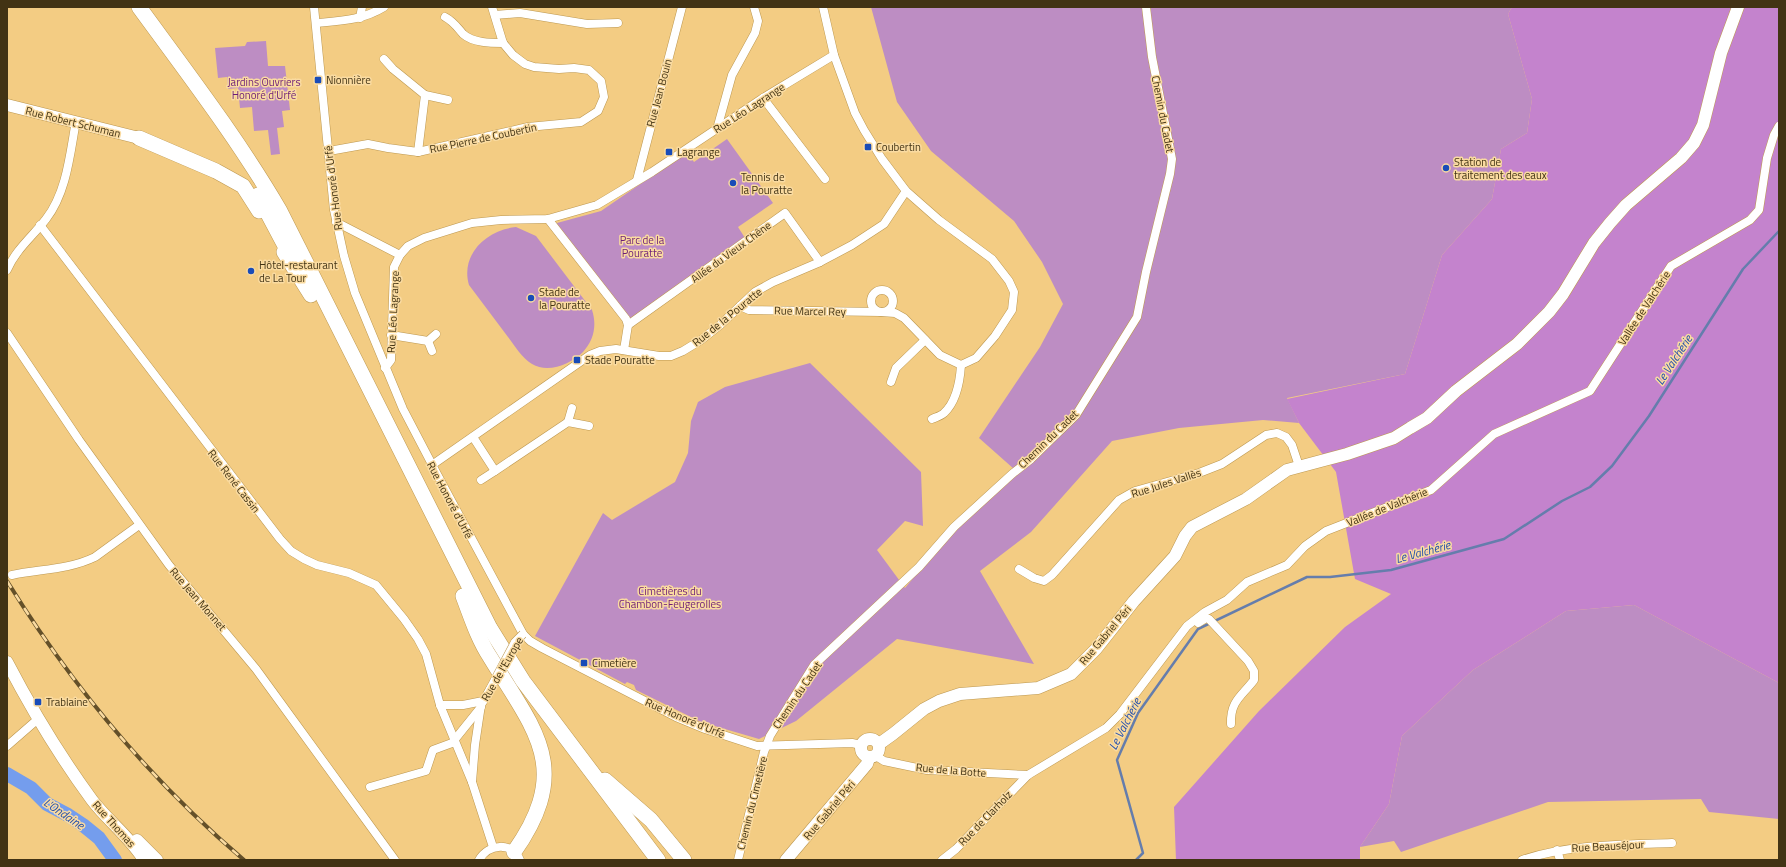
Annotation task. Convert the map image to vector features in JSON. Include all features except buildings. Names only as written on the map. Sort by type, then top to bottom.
[{"type":"highway","points":[[128,7],[239,162],[266,208],[485,639],[523,698],[646,860]]},
{"type":"highway","points":[[140,7],[232,135],[258,173],[280,211],[490,628],[523,681],[658,860]]},
{"type":"highway","points":[[139,138],[216,171],[243,186],[311,295]]},
{"type":"highway","points":[[463,596],[489,656],[527,715],[542,752],[544,786],[540,803],[517,856]]},
{"type":"highway","points":[[581,759],[651,820],[684,860]]},
{"type":"main road","name":"Rue Gabriel Péri","points":[[878,744],[924,709],[939,701],[960,694],[1038,688],[1071,674],[1096,649],[1134,601],[1175,556],[1192,527],[1211,516],[1231,508],[1287,470],[1347,454],[1394,438],[1427,418],[1456,392],[1517,344],[1550,312],[1563,294],[1594,243],[1610,223],[1626,205],[1681,158],[1694,143],[1703,125],[1720,59],[1738,7]]},
{"type":"main road","name":"Rue Robert Schuman","points":[[7,105],[76,121],[139,138]]},
{"type":"main road","points":[[7,662],[56,750],[84,787],[157,860]]},
{"type":"main road","points":[[869,739],[875,740],[878,744],[880,749],[872,757],[862,753],[861,745],[864,741],[869,739]]},
{"type":"main road","name":"Rue Gabriel Péri","points":[[786,860],[872,757]]},
{"type":"main road","name":"Rue Thomas","points":[[84,787],[105,815],[134,845],[144,860]]},
{"type":"street","name":"Rue Honoré d'Urfé","points":[[314,7],[317,23],[336,222],[355,293],[385,368],[432,465],[522,634],[542,648],[676,717],[705,729],[757,746],[852,743],[861,745]]},
{"type":"street","points":[[360,18],[362,7]]},
{"type":"street","points":[[317,23],[360,18],[384,7]]},
{"type":"street","name":"Rue Pierre de Coubertin","points":[[329,151],[368,144],[418,152],[493,133],[528,127],[581,122],[598,111],[604,97],[601,81],[589,70],[534,67],[525,64],[513,55],[503,43],[492,7]]},
{"type":"street","name":"Rue Jean Bouin","points":[[637,180],[682,7]]},
{"type":"street","points":[[717,129],[732,75],[755,33],[758,21],[754,7]]},
{"type":"street","points":[[823,7],[834,55],[850,99],[864,130],[882,159],[906,191],[939,220],[992,259],[1009,281],[1014,292],[1012,310],[995,336],[976,358],[961,365],[958,389],[951,403],[944,413],[932,419]]},
{"type":"street","name":"Chemin du Cadet","points":[[767,746],[770,736],[814,665],[919,567],[954,527],[1012,474],[1031,459],[1076,416],[1137,317],[1146,272],[1170,174],[1172,159],[1152,57],[1146,7]]},
{"type":"street","points":[[495,16],[520,14],[587,24],[618,23]]},
{"type":"street","points":[[444,17],[451,20],[465,35],[486,43],[503,43]]},
{"type":"street","name":"Rue Léo Lagrange","points":[[385,368],[390,360],[392,283],[394,267],[400,255],[408,246],[424,238],[472,223],[501,220],[548,219],[597,205],[763,98],[834,55]]},
{"type":"street","points":[[384,59],[393,69],[424,95],[448,100]]},
{"type":"street","points":[[418,152],[424,95]]},
{"type":"street","points":[[763,98],[825,179]]},
{"type":"street","points":[[7,270],[19,250],[40,226],[55,205],[69,160],[76,121]]},
{"type":"street","name":"Vallée de Valchérie","points":[[1028,775],[1106,728],[1120,714],[1187,626],[1227,600],[1247,582],[1287,565],[1304,546],[1326,531],[1431,490],[1494,434],[1590,391],[1671,266],[1750,220],[1759,210],[1767,158],[1774,135],[1779,126]]},
{"type":"street","name":"Rue de la Pouratte","points":[[432,465],[590,355],[607,349],[624,350],[659,356],[671,356],[701,340],[755,292],[773,282],[820,262],[852,245],[884,224],[906,191]]},
{"type":"street","name":"Allée du Vieux Chêne","points":[[628,325],[785,212],[820,262]]},
{"type":"street","points":[[548,219],[626,319],[628,325],[624,350]]},
{"type":"street","name":"Rue Léo Lagrange","points":[[336,222],[400,255]]},
{"type":"street","name":"Rue René Cassin","points":[[40,226],[280,540],[291,551],[304,559],[317,565],[349,573],[376,585],[393,605],[418,639],[426,654],[440,705],[455,739]]},
{"type":"street","name":"Rue Marcel Rey","points":[[740,306],[749,310],[895,313],[904,318],[940,355],[961,365]]},
{"type":"street","name":"Rue Jean Monnet","points":[[7,333],[79,440],[139,525],[169,565],[256,669],[395,860]]},
{"type":"street","points":[[428,341],[436,334]]},
{"type":"street","points":[[391,335],[428,341]]},
{"type":"street","points":[[892,382],[896,368],[925,340]]},
{"type":"street","points":[[428,341],[432,351]]},
{"type":"street","points":[[481,480],[568,422],[572,408]]},
{"type":"street","points":[[568,422],[589,426]]},
{"type":"street","name":"Rue Jules Vallès","points":[[1019,570],[1044,582],[1052,575],[1118,500],[1135,491],[1199,473],[1222,464],[1266,434],[1277,433],[1286,437],[1292,444],[1299,466]]},
{"type":"street","points":[[473,437],[495,471]]},
{"type":"street","points":[[12,575],[64,568],[88,561],[139,525]]},
{"type":"street","points":[[1170,648],[1198,623],[1206,618],[1212,622],[1248,661],[1254,671],[1254,680],[1236,700],[1231,716],[1231,724]]},
{"type":"street","name":"Rue de l'Europe","points":[[493,847],[472,782],[455,739],[482,703],[515,642],[522,634]]},
{"type":"street","points":[[440,705],[463,706],[482,703]]},
{"type":"street","name":"Rue de l'Europe","points":[[472,782],[472,770],[482,703]]},
{"type":"street","points":[[7,746],[38,719]]},
{"type":"street","points":[[370,787],[426,771],[433,750],[452,743],[455,739]]},
{"type":"street","name":"Chemin du Cimetière","points":[[738,860],[764,752],[767,746]]},
{"type":"street","name":"Rue de la Botte","points":[[872,757],[927,770],[1028,775]]},
{"type":"street","name":"Rue de Clarholz","points":[[942,860],[956,849],[1028,775]]},
{"type":"street","name":"Rue Beauséjour","points":[[1522,860],[1557,850],[1672,843]]},
{"type":"street","points":[[479,860],[487,850],[493,847],[508,848],[517,856]]},
{"type":"street","points":[[1557,850],[1560,860]]},
{"type":"green space","name":"Cimetières du Chambon-Feugerolles","points":[[871,7],[1512,7],[1508,14],[1532,99],[1527,133],[1501,149],[1492,199],[1442,255],[1405,374],[1287,398],[1299,423],[1263,420],[1179,428],[1112,441],[1031,532],[980,571],[1034,664],[897,639],[796,721],[759,739],[701,722],[636,690],[634,685],[627,682],[625,684],[535,636],[603,513],[612,520],[675,482],[688,453],[691,421],[698,402],[725,387],[810,363],[921,472],[923,526],[905,521],[877,550],[905,588],[949,535],[1014,469],[979,438],[1040,347],[1063,304],[1042,262],[1014,221],[931,151],[897,102]]},
{"type":"green space","name":"Jardins Ouvriers Honoré d'Urfé","points":[[266,41],[268,66],[285,66],[290,110],[282,111],[284,127],[277,128],[280,154],[271,155],[268,130],[254,131],[252,107],[240,108],[238,88],[228,89],[227,77],[218,78],[215,48],[245,46],[247,42]]},
{"type":"green space","name":"Parc de la Pouratte","points":[[727,139],[773,203],[738,227],[745,238],[630,320],[557,226],[557,223],[601,211],[687,152],[694,162]]},
{"type":"green space","name":"Stade de la Pouratte","points":[[516,227],[536,236],[592,310],[594,316],[594,332],[590,342],[583,352],[566,364],[552,368],[545,368],[538,367],[525,359],[469,285],[467,274],[468,263],[478,246],[486,238],[495,233]]},
{"type":"green space","points":[[1634,605],[1779,683],[1779,819],[1709,812],[1701,799],[1548,802],[1401,852],[1394,841],[1360,847],[1389,804],[1402,736],[1473,670],[1566,611]]},
{"type":"shaded area","points":[[1512,7],[1779,7],[1779,683],[1634,605],[1566,611],[1473,670],[1402,736],[1389,804],[1360,847],[1360,860],[1176,860],[1174,807],[1259,711],[1345,627],[1391,594],[1355,579],[1336,472],[1299,423],[1287,399],[1405,374],[1442,255],[1492,199],[1501,149],[1527,133],[1532,99],[1508,14]]},
{"type":"waterway","name":"Le Valchérie","points":[[1136,860],[1143,853],[1117,760],[1138,713],[1198,629],[1307,577],[1330,577],[1391,570],[1504,539],[1562,501],[1590,487],[1612,466],[1649,416],[1743,269],[1779,231]]},
{"type":"waterway","name":"L'Ondaine","points":[[7,774],[31,788],[47,804],[83,825],[99,838],[115,860]]},
{"type":"railway","points":[[7,581],[58,658],[115,730],[176,797],[244,860]]},
{"type":"place","name":"Nionnière","points":[[318,80]]},
{"type":"place","name":"Coubertin","points":[[868,147]]},
{"type":"place","name":"Lagrange","points":[[669,152]]},
{"type":"place","name":"Station de traitement des eaux","points":[[1446,168]]},
{"type":"place","name":"Tennis de la Pouratte","points":[[733,183]]},
{"type":"place","name":"Hôtel-restaurant de La Tour","points":[[251,271]]},
{"type":"place","name":"Stade de la Pouratte","points":[[531,298]]},
{"type":"place","name":"Stade Pouratte","points":[[577,360]]},
{"type":"place","name":"Cimetière","points":[[584,663]]},
{"type":"place","name":"Trablaine","points":[[38,702]]}]
